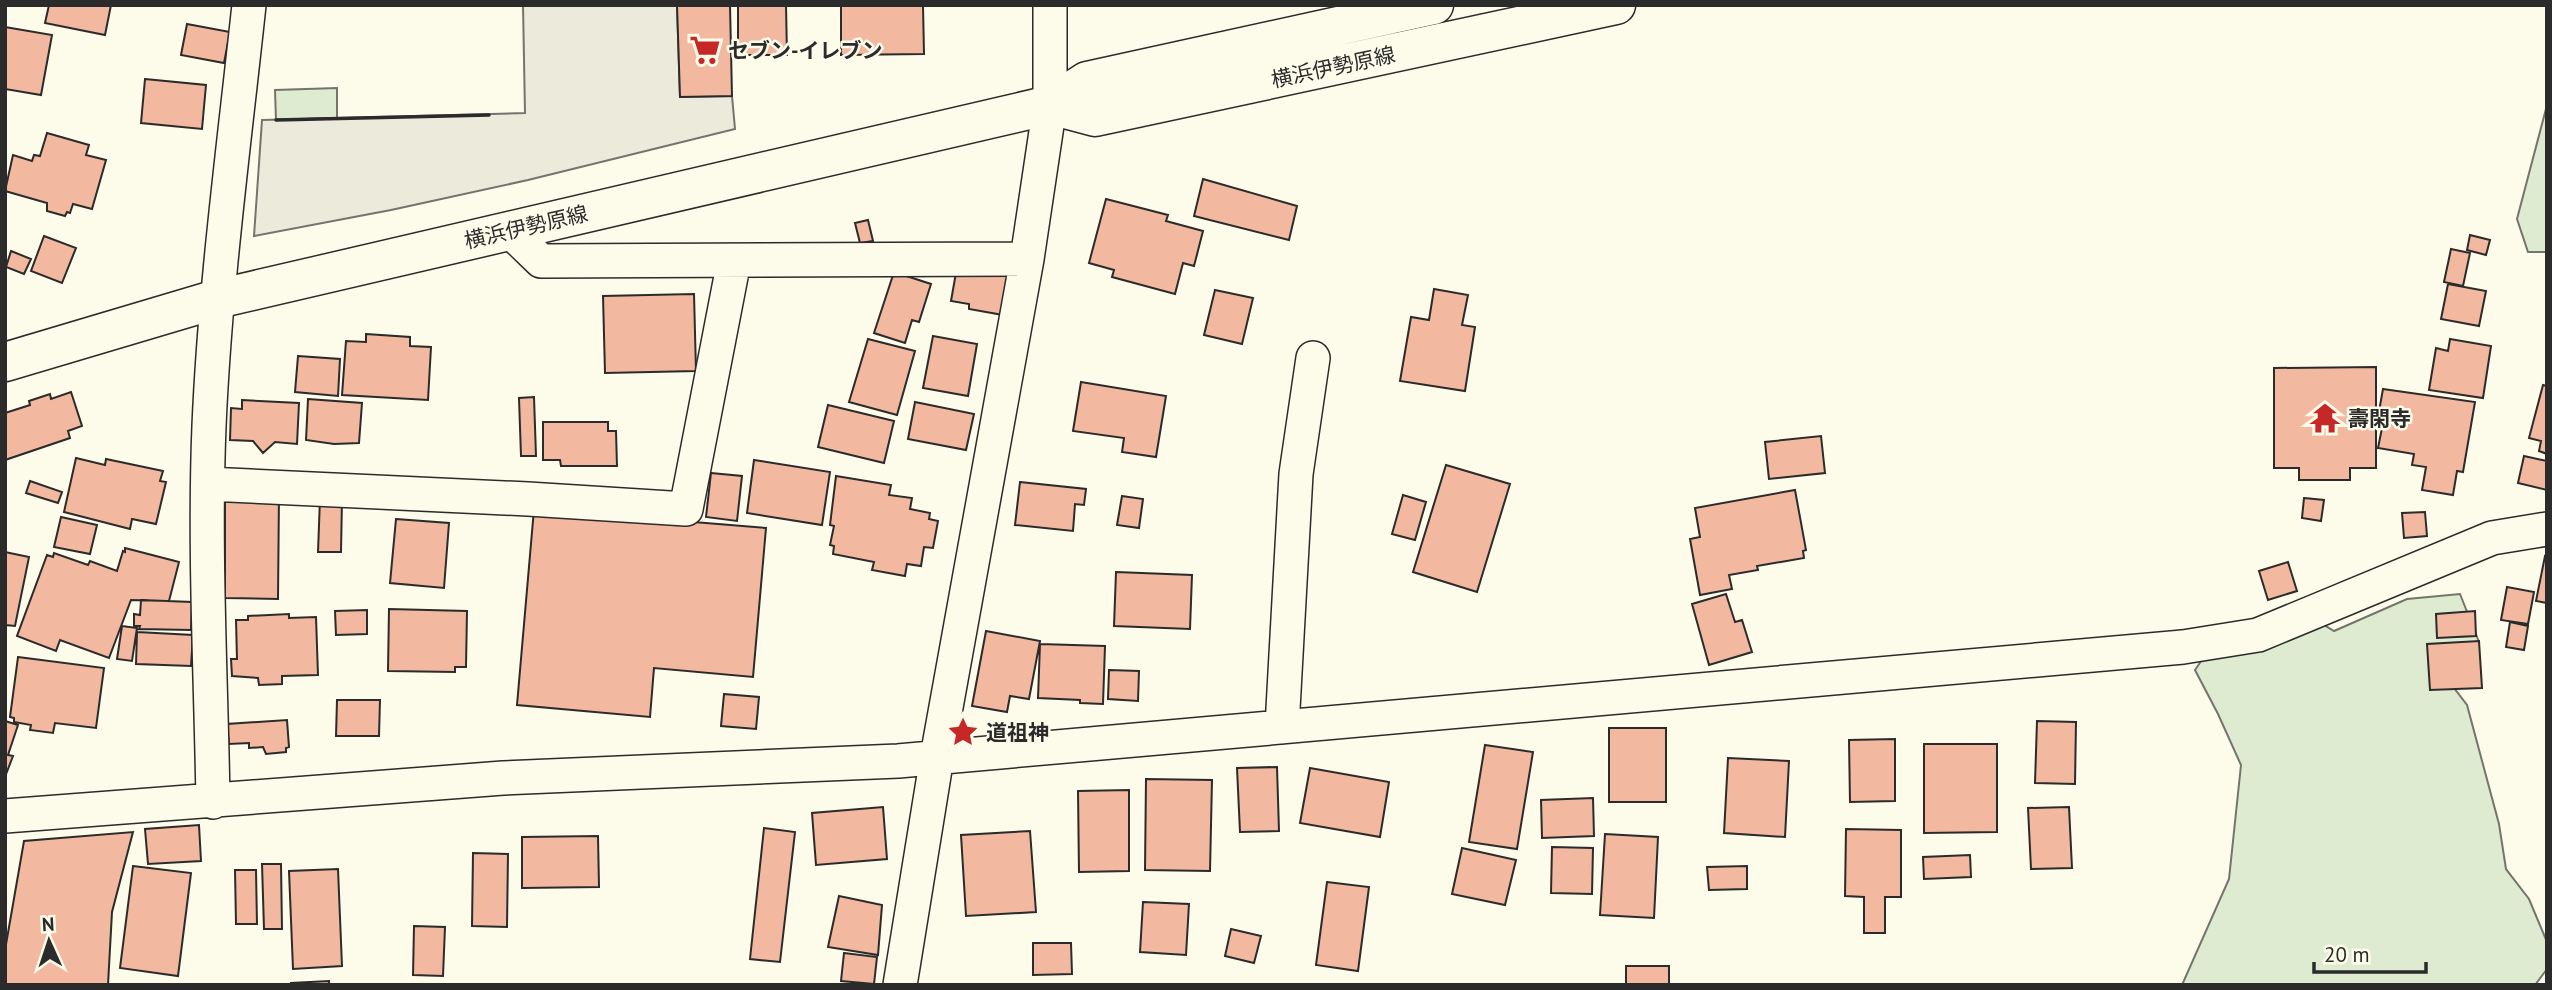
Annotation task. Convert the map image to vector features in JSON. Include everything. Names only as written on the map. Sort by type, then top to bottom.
[{"type":"main road","name":"横浜伊勢原線","points":[[5,362],[217,299],[1050,105],[1087,81],[1434,5]]},
{"type":"main road","name":"横浜伊勢原線","points":[[1050,105],[1095,117],[1616,5]]},
{"type":"street","points":[[213,802],[208,484],[217,299],[249,5]]},
{"type":"street","points":[[900,985],[937,757],[1027,259],[1050,105],[1050,5]]},
{"type":"street","points":[[510,231],[541,261],[1027,259]]},
{"type":"street","points":[[208,484],[686,509],[734,261]]},
{"type":"street","points":[[1282,727],[1296,474],[1313,358]]},
{"type":"street","points":[[5,816],[503,778],[937,757],[2195,645],[2258,635],[2493,538],[2547,529]]},
{"type":"green space","points":[[337,88],[337,118],[276,120],[275,90]]},
{"type":"green space","points":[[2547,105],[2547,252],[2528,252],[2517,219]]},
{"type":"green space","points":[[2460,594],[2479,642],[2444,656],[2448,680],[2467,705],[2499,824],[2506,869],[2529,899],[2547,942],[2547,969],[2535,985],[2182,985],[2229,879],[2241,765],[2195,670],[2215,641],[2303,612],[2334,631],[2407,599]]},
{"type":"shaded area","points":[[523,5],[677,5],[680,97],[732,96],[735,129],[528,180],[254,236],[262,120],[525,113]]},
{"type":"building","points":[[49,5],[111,5],[105,35],[45,23]]},
{"type":"building","name":"セブン-イレブン","points":[[677,5],[730,5],[732,96],[680,97]]},
{"type":"building","points":[[738,5],[786,5],[787,55],[738,55]]},
{"type":"building","points":[[841,5],[923,5],[924,54],[841,55]]},
{"type":"building","points":[[187,24],[230,32],[224,63],[181,55]]},
{"type":"building","points":[[5,27],[52,35],[41,95],[5,89]]},
{"type":"building","points":[[145,79],[206,85],[202,129],[141,123]]},
{"type":"building","points":[[47,133],[89,145],[86,155],[106,160],[92,209],[73,204],[70,213],[67,212],[65,216],[47,211],[47,203],[5,191],[13,155],[32,161],[34,155],[40,156]]},
{"type":"building","points":[[1203,179],[1297,206],[1289,240],[1194,216]]},
{"type":"building","points":[[1106,199],[1168,215],[1166,221],[1203,231],[1194,266],[1183,263],[1175,294],[1112,277],[1114,270],[1089,263]]},
{"type":"building","points":[[868,220],[873,241],[860,243],[855,223]]},
{"type":"building","points":[[2470,235],[2490,240],[2486,255],[2467,250]]},
{"type":"building","points":[[44,236],[76,248],[62,283],[31,271]]},
{"type":"building","points":[[2451,249],[2470,253],[2463,286],[2444,282]]},
{"type":"building","points":[[11,251],[31,259],[24,274],[6,267]]},
{"type":"building","points":[[957,267],[1011,277],[1003,315],[969,309],[969,304],[951,301]]},
{"type":"building","points":[[894,272],[931,284],[919,322],[912,320],[905,343],[874,333]]},
{"type":"building","points":[[2448,284],[2486,291],[2479,326],[2441,319]]},
{"type":"building","points":[[1434,289],[1468,295],[1462,325],[1475,327],[1465,391],[1400,381],[1411,317],[1429,320]]},
{"type":"building","points":[[1215,290],[1253,298],[1242,344],[1204,335]]},
{"type":"building","points":[[694,294],[696,371],[605,373],[603,296]]},
{"type":"building","points":[[366,334],[410,337],[410,346],[431,347],[428,400],[342,395],[346,341],[366,342]]},
{"type":"building","points":[[933,336],[977,344],[968,396],[923,388]]},
{"type":"building","points":[[868,339],[915,351],[897,415],[849,402]]},
{"type":"building","points":[[2450,339],[2491,346],[2483,398],[2429,390],[2436,348],[2448,351]]},
{"type":"building","points":[[298,356],[340,359],[338,396],[295,392]]},
{"type":"building","name":"壽閑寺","points":[[2376,367],[2376,468],[2350,468],[2350,480],[2299,480],[2299,468],[2274,468],[2274,368]]},
{"type":"building","points":[[1081,382],[1166,396],[1156,457],[1122,452],[1124,438],[1073,431]]},
{"type":"building","points":[[2543,385],[2547,386],[2547,454],[2539,451],[2541,441],[2529,438]]},
{"type":"building","points":[[2383,389],[2475,402],[2463,472],[2457,471],[2453,495],[2422,490],[2426,467],[2412,465],[2414,454],[2378,448],[2384,418],[2378,417]]},
{"type":"building","points":[[71,392],[82,426],[68,431],[70,438],[5,460],[5,413],[30,405],[29,401],[50,394],[51,399]]},
{"type":"building","points":[[534,397],[536,456],[521,456],[519,398]]},
{"type":"building","points":[[308,399],[362,403],[359,443],[334,444],[306,440]]},
{"type":"building","points":[[242,400],[299,403],[297,444],[275,442],[263,453],[253,441],[230,440],[231,408],[242,409]]},
{"type":"building","points":[[915,402],[974,414],[966,450],[908,439]]},
{"type":"building","points":[[828,405],[894,421],[884,463],[818,447]]},
{"type":"building","points":[[543,422],[608,422],[608,431],[616,431],[617,466],[561,466],[560,460],[543,460]]},
{"type":"building","points":[[1821,436],[1825,473],[1769,479],[1765,442]]},
{"type":"building","points":[[2524,456],[2547,461],[2547,490],[2518,483]]},
{"type":"building","points":[[76,458],[105,465],[106,459],[163,471],[160,481],[166,482],[156,524],[132,519],[130,529],[64,512]]},
{"type":"building","points":[[754,460],[830,472],[822,525],[747,513]]},
{"type":"building","points":[[1446,465],[1510,484],[1477,592],[1413,572]]},
{"type":"building","points":[[711,473],[742,476],[737,521],[706,517]]},
{"type":"building","points":[[836,476],[891,485],[889,495],[912,498],[910,509],[930,513],[929,519],[938,521],[933,548],[924,547],[921,566],[907,564],[905,576],[872,570],[874,562],[833,554],[834,546],[830,545],[834,526],[830,525]]},
{"type":"building","points":[[30,481],[62,492],[58,503],[26,493]]},
{"type":"building","points":[[1020,482],[1086,489],[1084,505],[1075,504],[1073,531],[1015,525]]},
{"type":"building","points":[[1795,490],[1806,550],[1803,551],[1804,558],[1757,566],[1758,570],[1729,575],[1732,589],[1700,595],[1690,539],[1700,537],[1695,508]]},
{"type":"building","points":[[225,493],[279,493],[278,599],[225,598]]},
{"type":"building","points":[[1403,495],[1426,502],[1415,540],[1392,534]]},
{"type":"building","points":[[1122,496],[1143,499],[1139,528],[1117,525]]},
{"type":"building","points":[[320,498],[342,499],[341,552],[318,552]]},
{"type":"building","points":[[2304,498],[2324,500],[2321,521],[2302,518]]},
{"type":"building","points":[[534,509],[766,528],[753,677],[654,668],[650,717],[517,705]]},
{"type":"building","points":[[2425,512],[2427,536],[2404,538],[2402,513]]},
{"type":"building","points":[[61,517],[97,525],[90,554],[54,547]]},
{"type":"building","points":[[396,519],[449,523],[444,588],[390,583]]},
{"type":"building","points":[[125,548],[179,562],[169,601],[131,600],[109,658],[60,640],[56,651],[17,636],[47,555],[53,557],[54,553],[88,565],[90,561],[117,571]]},
{"type":"building","points":[[5,552],[29,557],[15,626],[5,625]]},
{"type":"building","points":[[2545,556],[2547,557],[2547,603],[2536,601]]},
{"type":"building","points":[[2288,562],[2297,591],[2268,600],[2259,571]]},
{"type":"building","points":[[1116,572],[1192,575],[1190,629],[1114,626]]},
{"type":"building","points":[[2507,587],[2534,592],[2528,624],[2501,620]]},
{"type":"building","points":[[1726,594],[1735,622],[1742,620],[1752,652],[1709,665],[1692,604]]},
{"type":"building","points":[[141,600],[192,602],[191,630],[139,629],[140,626],[134,626],[134,614],[140,615]]},
{"type":"building","points":[[389,609],[467,611],[466,667],[455,667],[455,672],[388,671]]},
{"type":"building","points":[[367,610],[367,634],[336,635],[335,611]]},
{"type":"building","points":[[2475,611],[2476,636],[2437,638],[2436,614]]},
{"type":"building","points":[[289,614],[289,618],[316,617],[318,675],[282,676],[282,684],[259,685],[258,678],[232,676],[231,659],[237,659],[236,620],[248,620],[248,616]]},
{"type":"building","points":[[2510,622],[2528,626],[2524,650],[2506,647]]},
{"type":"building","points":[[122,626],[137,628],[132,661],[117,659]]},
{"type":"building","points":[[986,631],[1040,641],[1029,699],[1010,696],[1007,712],[972,706]]},
{"type":"building","points":[[137,632],[193,635],[191,666],[136,664]]},
{"type":"building","points":[[2479,641],[2482,688],[2430,690],[2427,644]]},
{"type":"building","points":[[1040,644],[1105,646],[1103,704],[1038,698]]},
{"type":"building","points":[[18,657],[104,668],[96,728],[55,723],[53,733],[30,730],[31,725],[14,722],[14,718],[10,717]]},
{"type":"building","points":[[1109,670],[1139,671],[1138,701],[1108,699]]},
{"type":"building","points":[[724,694],[759,697],[756,729],[721,726]]},
{"type":"building","points":[[337,700],[380,700],[379,736],[336,736]]},
{"type":"building","points":[[287,720],[289,747],[286,752],[266,754],[263,747],[249,748],[249,743],[229,744],[227,724]]},
{"type":"building","points":[[5,721],[18,725],[8,755],[13,756],[5,777]]},
{"type":"building","points":[[2037,721],[2076,722],[2075,784],[2035,783]]},
{"type":"building","points":[[1609,728],[1666,728],[1666,802],[1609,802]]},
{"type":"building","points":[[1895,739],[1895,801],[1850,802],[1849,740]]},
{"type":"building","points":[[1924,744],[1997,744],[1997,832],[1924,833]]},
{"type":"building","points":[[1485,745],[1533,752],[1517,849],[1469,842]]},
{"type":"building","points":[[1728,758],[1789,761],[1785,837],[1724,833]]},
{"type":"building","points":[[1277,767],[1279,831],[1240,832],[1237,768]]},
{"type":"building","points":[[1310,768],[1389,782],[1380,837],[1300,823]]},
{"type":"building","points":[[1146,779],[1212,780],[1210,871],[1145,870]]},
{"type":"building","points":[[1129,790],[1129,871],[1079,872],[1078,791]]},
{"type":"building","points":[[1593,798],[1594,836],[1542,838],[1541,800]]},
{"type":"building","points":[[883,807],[887,859],[816,865],[812,813]]},
{"type":"building","points":[[2069,807],[2072,868],[2031,869],[2028,808]]},
{"type":"building","points":[[199,825],[201,861],[148,864],[145,829]]},
{"type":"building","points":[[764,828],[795,832],[780,962],[750,959]]},
{"type":"building","points":[[1846,829],[1901,830],[1901,897],[1885,897],[1885,933],[1864,933],[1864,897],[1845,896]]},
{"type":"building","points":[[1030,831],[1036,912],[966,916],[961,835]]},
{"type":"building","points":[[133,832],[112,912],[108,985],[5,985],[5,950],[24,841]]},
{"type":"building","points":[[1605,834],[1658,837],[1654,918],[1600,915]]},
{"type":"building","points":[[598,836],[599,887],[522,888],[522,837]]},
{"type":"building","points":[[1552,847],[1593,848],[1592,894],[1551,893]]},
{"type":"building","points":[[1462,848],[1516,860],[1505,905],[1452,894]]},
{"type":"building","points":[[473,853],[508,854],[507,927],[472,926]]},
{"type":"building","points":[[1970,855],[1971,877],[1924,879],[1923,857]]},
{"type":"building","points":[[262,864],[281,864],[282,929],[264,929]]},
{"type":"building","points":[[133,866],[191,873],[178,976],[120,968]]},
{"type":"building","points":[[1747,866],[1747,889],[1709,890],[1707,867]]},
{"type":"building","points":[[338,869],[342,966],[293,969],[289,871]]},
{"type":"building","points":[[235,870],[256,870],[257,924],[236,924]]},
{"type":"building","points":[[1327,882],[1369,887],[1358,971],[1316,965]]},
{"type":"building","points":[[839,896],[882,905],[878,955],[828,947]]},
{"type":"building","points":[[1143,902],[1189,904],[1186,955],[1140,952]]},
{"type":"building","points":[[414,926],[445,927],[443,976],[413,975]]},
{"type":"building","points":[[1231,929],[1261,936],[1254,963],[1225,956]]},
{"type":"building","points":[[1033,943],[1071,943],[1072,974],[1033,975]]},
{"type":"building","points":[[844,953],[877,957],[874,984],[841,981]]},
{"type":"building","points":[[1626,966],[1669,966],[1669,985],[1626,985]]},
{"type":"building","points":[[329,981],[329,985],[291,985],[291,983]]},
{"type":"wall","points":[[276,120],[489,115]]},
{"type":"place","name":"セブン-イレブン","points":[[705,50]]},
{"type":"place","name":"壽閑寺","points":[[2325,418]]},
{"type":"place","name":"道祖神","points":[[963,732]]}]
